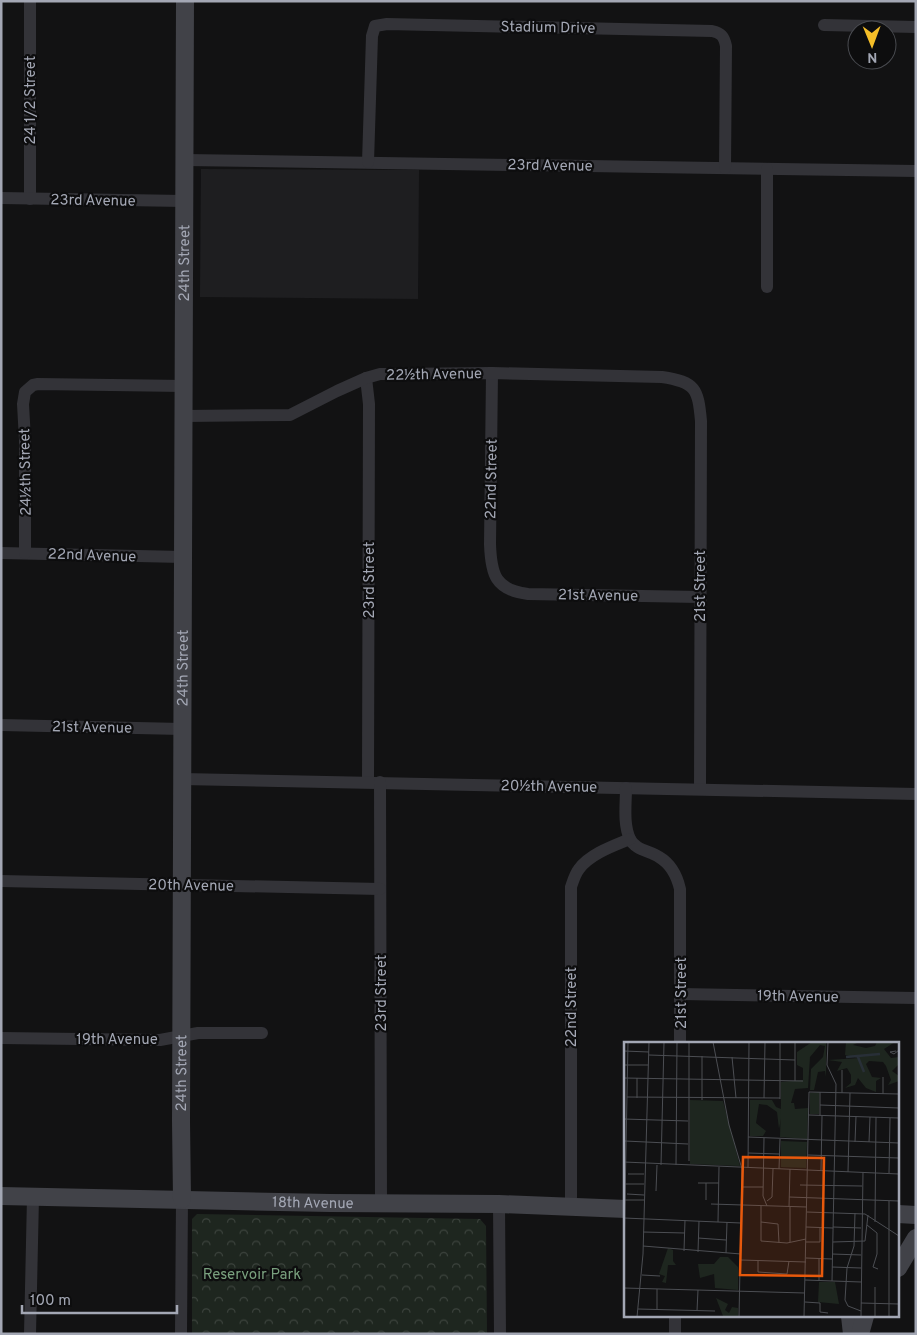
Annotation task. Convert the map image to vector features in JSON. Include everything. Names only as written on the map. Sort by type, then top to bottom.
[{"type":"street","name":"24 1/2 Street","points":[[30,1],[30,199]]},
{"type":"street","name":"24th Street","points":[[181,1334],[185,1]]},
{"type":"street","name":"Stadium Drive","points":[[368,162],[372,36],[375,26],[387,24],[702,30],[719,32],[724,38],[726,46],[725,168]]},
{"type":"street","points":[[824,25],[916,27]]},
{"type":"street","name":"23rd Avenue","points":[[185,160],[916,171]]},
{"type":"street","points":[[767,287],[768,169]]},
{"type":"street","name":"23rd Avenue","points":[[1,198],[184,201]]},
{"type":"street","name":"22½th Avenue","points":[[184,416],[290,415],[337,391],[380,374],[492,373],[662,377],[681,380],[691,386]]},
{"type":"street","name":"22nd Street","points":[[492,373],[490,544],[491,565],[494,574],[500,581]]},
{"type":"street","name":"23rd Street","points":[[366,378],[369,404],[374,782],[380,889],[381,1203]]},
{"type":"street","name":"24½th Street","points":[[25,553],[25,440],[23,404],[26,392],[33,385],[38,384],[184,386]]},
{"type":"street","name":"21st Street","points":[[691,386],[695,390],[699,402],[701,421],[700,789]]},
{"type":"street","name":"22nd Avenue","points":[[1,553],[183,557]]},
{"type":"street","name":"21st Avenue","points":[[500,581],[506,588],[528,594],[700,597]]},
{"type":"street","name":"21st Avenue","points":[[1,725],[182,729]]},
{"type":"street","name":"20½th Avenue","points":[[182,779],[916,794]]},
{"type":"street","points":[[626,788],[626,817],[630,839]]},
{"type":"street","name":"22nd Street","points":[[571,1206],[571,888],[578,870],[585,863],[598,854],[630,839]]},
{"type":"street","name":"21st Street","points":[[630,839],[640,849],[668,864],[678,878],[682,900],[680,1042]]},
{"type":"street","name":"20th Avenue","points":[[1,880],[380,889]]},
{"type":"street","name":"19th Avenue","points":[[680,994],[916,998]]},
{"type":"street","name":"19th Avenue","points":[[1,1038],[160,1040],[198,1033],[262,1033]]},
{"type":"street","name":"18th Avenue","points":[[1,1196],[499,1204],[624,1209]]},
{"type":"street","points":[[30,1334],[33,1197]]},
{"type":"street","points":[[499,1204],[500,1334]]},
{"type":"street","points":[[900,1214],[916,1215]]},
{"type":"street","points":[[900,1265],[916,1238]]},
{"type":"street","points":[[675,1318],[675,1334]]},
{"type":"street","points":[[850,1318],[852,1334]]},
{"type":"street","points":[[860,1334],[864,1318]]},
{"type":"shaded area","points":[[201,169],[419,170],[418,299],[200,297]]},
{"type":"green space","name":"Reservoir Park","points":[[197,1214],[480,1219],[486,1226],[487,1334],[192,1334],[192,1219]]}]
